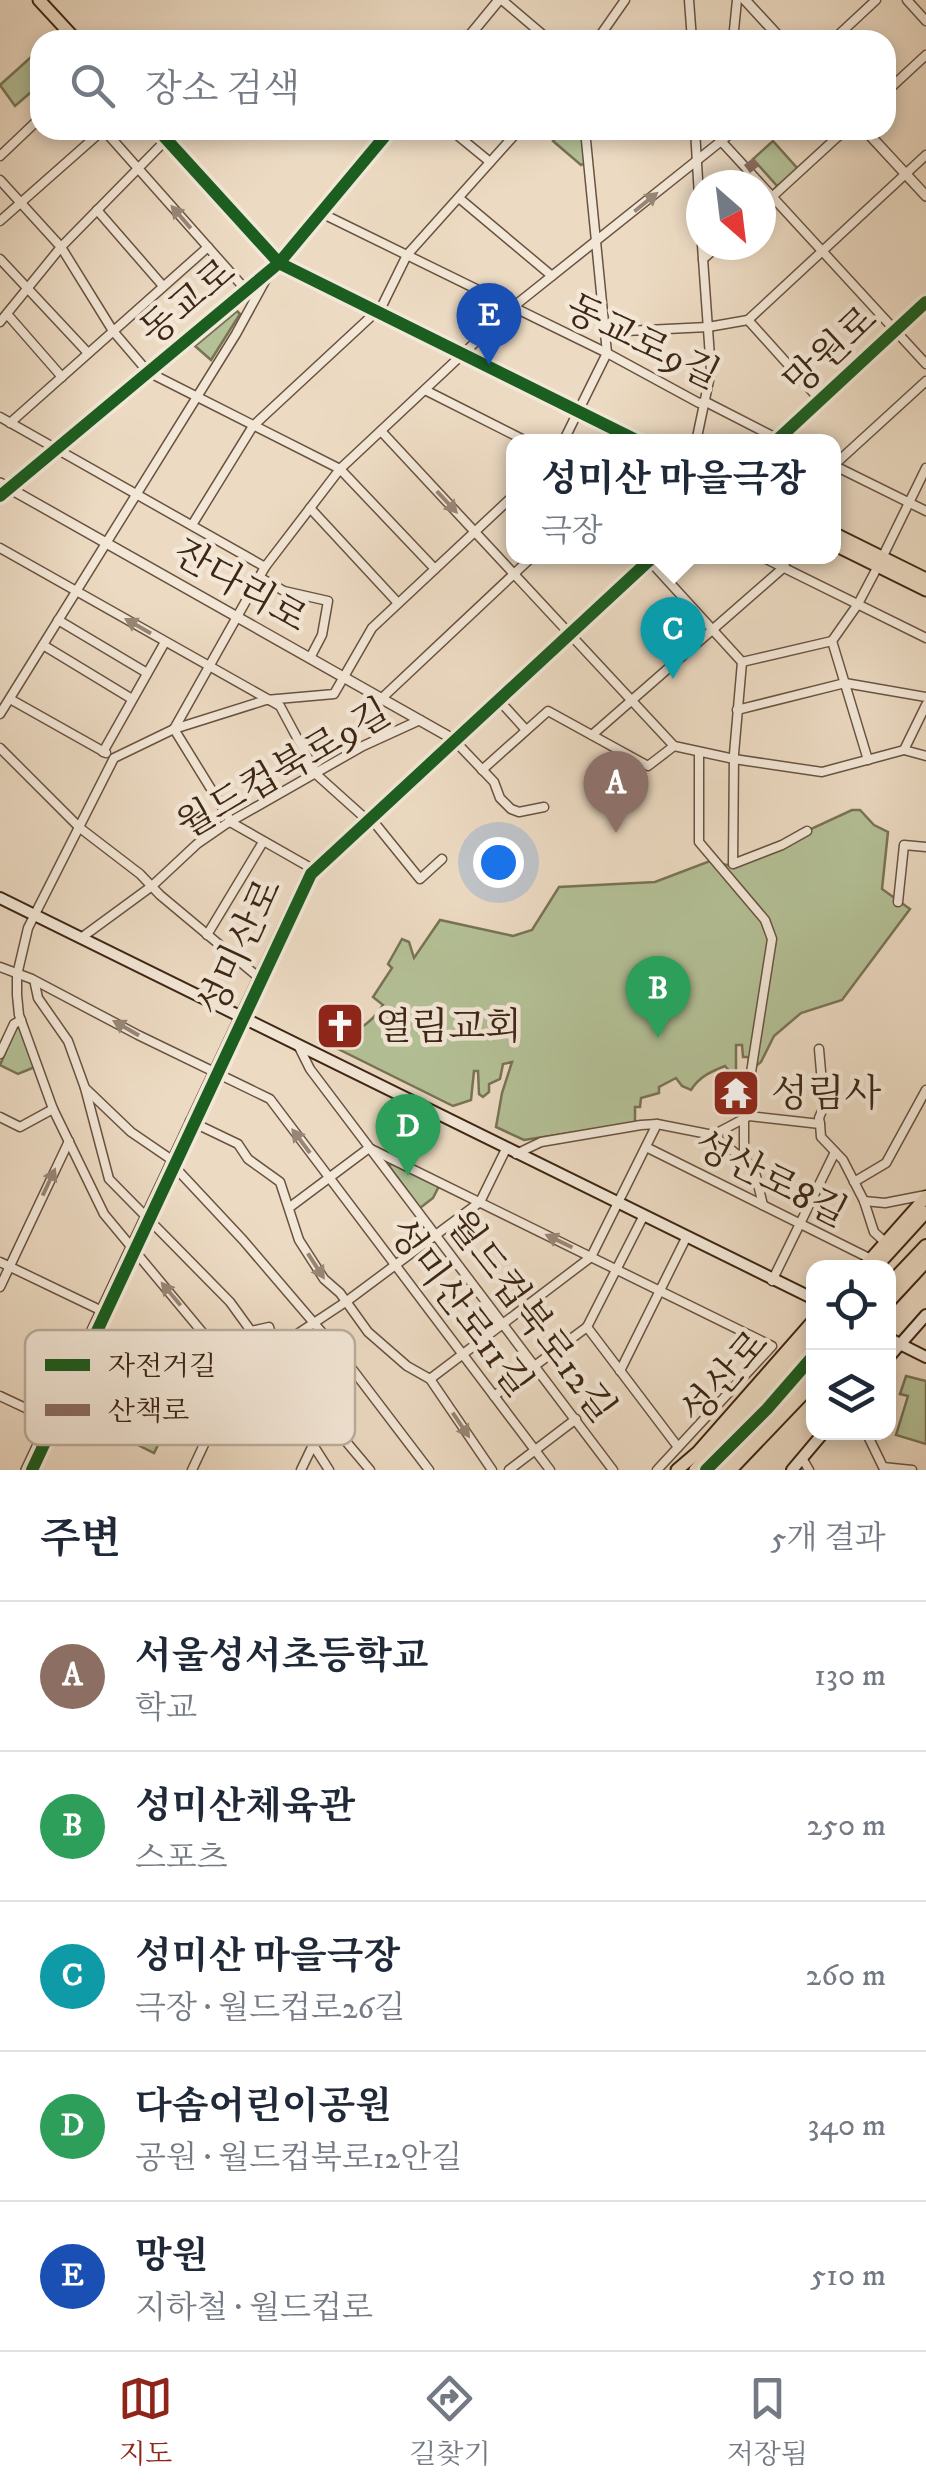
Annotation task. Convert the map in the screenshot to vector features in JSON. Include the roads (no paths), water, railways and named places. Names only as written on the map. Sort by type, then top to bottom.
[{"type":"highway","points":[[896,1278],[926,1246]]},
{"type":"highway","points":[[896,1293],[926,1261]]},
{"type":"highway","points":[[718,1470],[806,1376]]},
{"type":"highway","points":[[730,1470],[806,1390]]},
{"type":"main road","points":[[39,0],[67,30]]},
{"type":"main road","points":[[167,140],[276,266],[624,434]]},
{"type":"main road","points":[[841,538],[926,590]]},
{"type":"main road","points":[[841,547],[926,579]]},
{"type":"main road","points":[[0,898],[806,1295]]},
{"type":"main road","points":[[873,1260],[926,1196]]},
{"type":"main road","points":[[874,1260],[926,1212]]},
{"type":"main road","points":[[896,1339],[926,1315]]},
{"type":"main road","name":"성산로","points":[[680,1470],[806,1329]]},
{"type":"main road","points":[[896,1342],[926,1357]]},
{"type":"main road","name":"성산로","points":[[695,1470],[806,1345]]},
{"type":"main road","points":[[792,1470],[817,1440]]},
{"type":"street","points":[[475,30],[501,0],[537,30]]},
{"type":"street","points":[[604,30],[625,0]]},
{"type":"street","points":[[689,0],[691,30]]},
{"type":"street","points":[[734,30],[737,0]]},
{"type":"street","points":[[745,0],[773,30]]},
{"type":"street","points":[[843,30],[876,0]]},
{"type":"street","points":[[906,0],[926,21]]},
{"type":"street","points":[[896,83],[926,55]]},
{"type":"street","points":[[0,156],[30,128]]},
{"type":"street","points":[[0,221],[93,140]]},
{"type":"street","points":[[113,140],[246,290]]},
{"type":"street","points":[[62,377],[3,318],[61,247],[159,140]]},
{"type":"street","name":"동교로","points":[[0,496],[5,485],[56,448],[276,266],[382,140]]},
{"type":"street","points":[[463,140],[490,162]]},
{"type":"street","points":[[192,525],[253,426],[378,312],[407,256],[510,140]]},
{"type":"street","points":[[567,434],[607,353],[586,140]]},
{"type":"street","points":[[696,140],[697,170]]},
{"type":"street","points":[[776,193],[834,140]]},
{"type":"street","points":[[874,140],[926,196]]},
{"type":"street","points":[[174,729],[265,567],[340,468],[513,308],[722,142],[747,170]]},
{"type":"street","points":[[604,332],[708,327],[748,320],[926,156]]},
{"type":"street","points":[[0,180],[61,247],[113,331],[148,372],[340,468],[434,569]]},
{"type":"street","points":[[459,198],[552,276]]},
{"type":"street","points":[[776,201],[926,364]]},
{"type":"street","points":[[97,210],[163,286]]},
{"type":"street","name":"동교로9길","points":[[321,213],[766,434]]},
{"type":"street","points":[[10,423],[208,247]]},
{"type":"street","points":[[0,259],[88,353]]},
{"type":"street","points":[[698,434],[711,372],[703,260]]},
{"type":"street","points":[[0,714],[276,266]]},
{"type":"street","points":[[237,299],[246,299],[252,306]]},
{"type":"street","name":"망원로","points":[[786,434],[926,302]]},
{"type":"street","points":[[748,320],[820,400]]},
{"type":"street","points":[[841,459],[926,381]]},
{"type":"street","points":[[425,390],[512,434]]},
{"type":"street","points":[[0,417],[265,567]]},
{"type":"street","points":[[381,431],[674,746],[734,760],[822,772],[904,750],[926,756]]},
{"type":"street","points":[[742,662],[832,640],[858,604],[926,468]]},
{"type":"street","points":[[841,470],[926,511]]},
{"type":"street","name":"잔다리로","points":[[5,485],[452,739]]},
{"type":"street","points":[[200,1330],[102,1210],[53,1109],[21,1020],[17,975],[28,928],[114,758],[174,729],[266,700],[334,694],[372,628],[506,502]]},
{"type":"street","points":[[310,508],[398,602]]},
{"type":"street","points":[[0,548],[280,706],[317,775],[389,836],[401,858],[420,879],[442,859]]},
{"type":"street","points":[[381,699],[525,564]]},
{"type":"street","name":"성미산로","points":[[91,1330],[311,868],[643,564]]},
{"type":"street","points":[[654,564],[742,662],[734,760],[733,864],[807,831]]},
{"type":"street","points":[[775,564],[926,638]]},
{"type":"street","points":[[592,735],[714,631],[785,564]]},
{"type":"street","points":[[259,577],[284,591],[328,601],[322,636],[310,658]]},
{"type":"street","points":[[58,620],[147,673]]},
{"type":"street","points":[[832,640],[868,760]]},
{"type":"street","points":[[103,752],[165,642]]},
{"type":"street","points":[[43,645],[132,699]]},
{"type":"street","points":[[737,710],[846,683],[926,697]]},
{"type":"street","points":[[10,698],[114,758]]},
{"type":"street","points":[[497,698],[526,730]]},
{"type":"street","points":[[904,750],[926,705]]},
{"type":"street","points":[[482,770],[548,711],[648,766],[674,746]]},
{"type":"street","name":"월드컵북로9길","points":[[82,938],[152,886],[196,844],[363,746],[420,720]]},
{"type":"street","points":[[174,729],[232,823],[311,868]]},
{"type":"street","points":[[452,739],[511,809],[519,812],[544,808]]},
{"type":"street","points":[[0,748],[80,828],[257,976]]},
{"type":"street","points":[[699,752],[700,842],[771,932],[772,954],[744,1117],[744,1160]]},
{"type":"street","points":[[208,935],[263,842]]},
{"type":"street","points":[[898,902],[904,844],[926,847]]},
{"type":"street","name":"성미산로11길","points":[[0,967],[22,974],[270,1099],[550,1470]]},
{"type":"street","points":[[35,982],[38,998],[68,1041],[85,1088],[108,1179],[230,1302],[250,1330]]},
{"type":"street","points":[[0,1054],[14,1024],[21,1020]]},
{"type":"street","name":"월드컵북로12길","points":[[298,1045],[310,1069],[614,1470]]},
{"type":"street","points":[[819,1049],[824,1106],[819,1118],[821,1137],[843,1160],[864,1201],[874,1232],[886,1243]]},
{"type":"street","points":[[85,1088],[131,1132],[171,1161],[244,1240],[317,1330]]},
{"type":"street","points":[[854,1182],[886,1163],[926,1090]]},
{"type":"street","points":[[0,1117],[20,1126],[53,1109]]},
{"type":"street","points":[[713,1135],[744,1117],[781,1117],[820,1124]]},
{"type":"street","points":[[190,1120],[238,1144],[248,1159],[280,1182],[301,1243],[324,1279],[347,1302],[368,1332],[407,1366],[430,1379],[492,1470]]},
{"type":"street","points":[[430,1379],[591,1257],[658,1124]]},
{"type":"street","points":[[303,1330],[347,1302],[480,1202],[511,1151],[541,1142],[658,1124],[713,1135],[754,1168],[763,1205]]},
{"type":"street","points":[[0,1288],[69,1141]]},
{"type":"street","name":"성산로8길","points":[[646,1147],[801,1224],[861,1260]]},
{"type":"street","points":[[290,1207],[369,1148],[772,1346],[657,1470]]},
{"type":"street","points":[[772,1280],[835,1152]]},
{"type":"street","points":[[864,1201],[886,1203],[926,1196]]},
{"type":"street","points":[[494,1396],[587,1327],[643,1217]]},
{"type":"street","points":[[620,1371],[686,1238]]},
{"type":"street","points":[[0,1262],[100,1310]]},
{"type":"street","points":[[587,1327],[678,1447]]},
{"type":"street","points":[[355,1374],[429,1470]]},
{"type":"street","points":[[0,1396],[25,1408]]},
{"type":"street","points":[[509,1470],[576,1419]]},
{"type":"street","points":[[870,1440],[883,1467],[910,1470]]},
{"type":"street","name":"성미산로","points":[[26,1470],[37,1445]]},
{"type":"street","points":[[192,1470],[204,1445]]},
{"type":"street","points":[[301,1470],[313,1445]]},
{"type":"street","points":[[313,1445],[329,1470]]},
{"type":"street","points":[[349,1445],[370,1470]]},
{"type":"street","points":[[802,1458],[809,1470]]},
{"type":"place","name":"망원","points":[[489,365]]},
{"type":"place","name":"성미산 마을극장","points":[[673,679]]},
{"type":"place","name":"서울성서초등학교","points":[[616,833]]},
{"type":"place","name":"열림교회","points":[[340,1026]]},
{"type":"place","name":"성미산체육관","points":[[658,1038]]},
{"type":"place","name":"성림사","points":[[736,1093]]},
{"type":"place","name":"다솜어린이공원","points":[[408,1176]]}]
